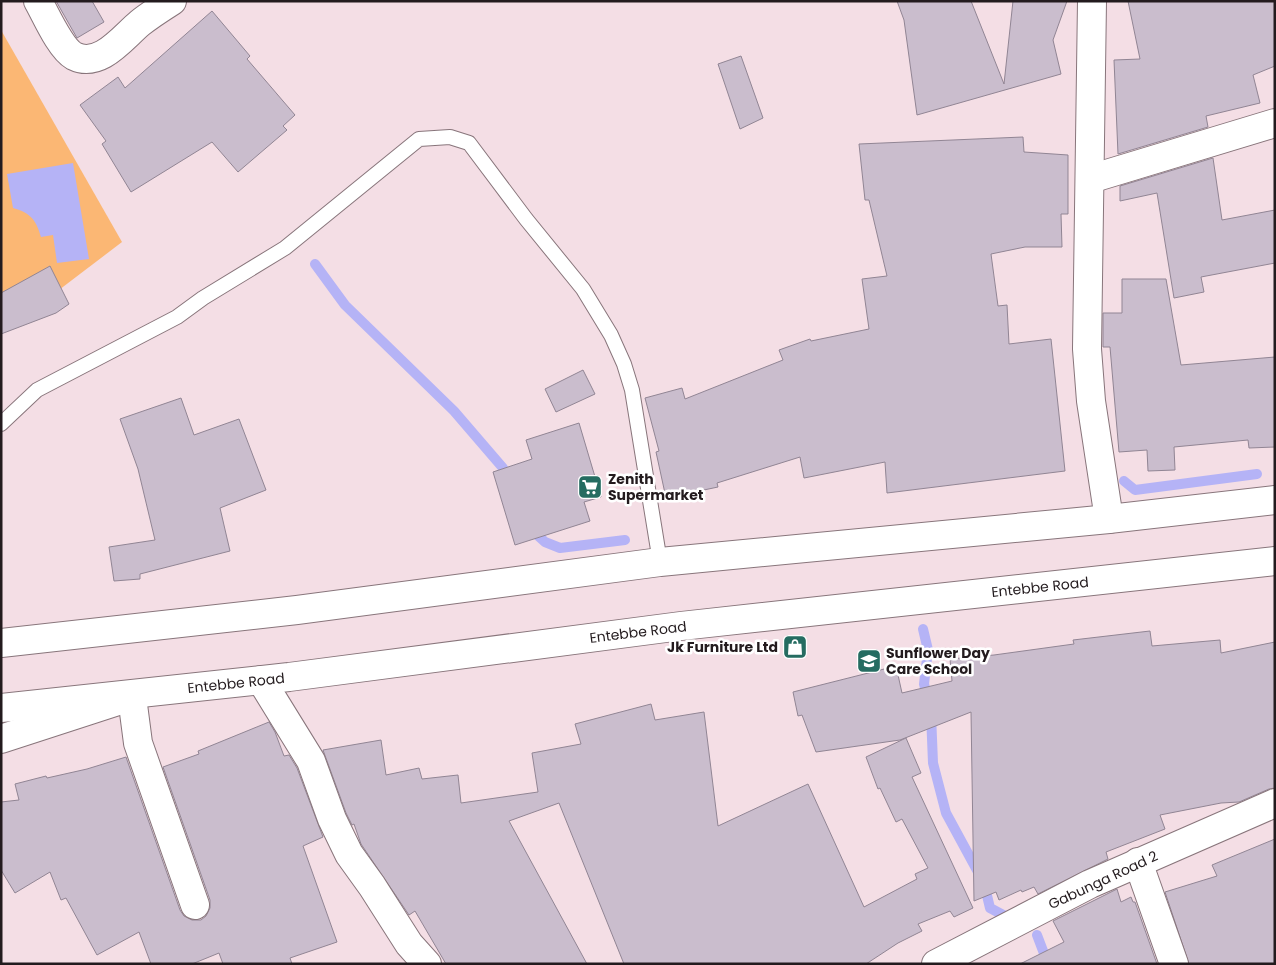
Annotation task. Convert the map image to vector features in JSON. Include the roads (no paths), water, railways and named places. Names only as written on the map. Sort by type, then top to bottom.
[{"type":"main road","points":[[38,1],[64,46],[75,56],[89,58],[101,55],[112,48],[140,22],[172,1]]},
{"type":"main road","points":[[1092,1],[1086,349],[1091,401],[1109,519]]},
{"type":"main road","points":[[1090,179],[1275,123]]},
{"type":"main road","points":[[1,642],[297,610],[660,562],[1109,519],[1275,500]]},
{"type":"main road","name":"Entebbe Road","points":[[1,708],[261,680],[681,626],[1275,561]]},
{"type":"main road","points":[[261,680],[311,761],[332,819],[349,854],[409,944],[427,964]]},
{"type":"main road","points":[[1,739],[132,697],[185,688]]},
{"type":"main road","points":[[132,697],[138,744],[195,905]]},
{"type":"main road","name":"Gabunga Road 2","points":[[936,964],[1090,884],[1275,803]]},
{"type":"main road","points":[[1138,862],[1174,964]]},
{"type":"lane","points":[[1,424],[37,390],[177,317],[203,298],[285,248],[419,139],[450,137],[469,143],[526,219],[583,288],[611,335],[624,364],[632,390],[660,562]]},
{"type":"water","points":[[73,163],[89,259],[57,263],[53,235],[41,237],[32,218],[24,212],[13,208],[7,174]]},
{"type":"waterway","points":[[315,264],[345,305],[454,411],[503,468]]},
{"type":"waterway","points":[[1124,481],[1135,490],[1257,474]]},
{"type":"waterway","points":[[534,532],[545,542],[560,548],[625,540]]},
{"type":"waterway","points":[[923,629],[928,650],[924,684],[928,700]]},
{"type":"waterway","points":[[931,714],[933,763],[946,813],[984,883],[990,908],[1005,916]]},
{"type":"waterway","points":[[1037,935],[1048,964]]},
{"type":"place","name":"Zenith Supermarket","points":[[590,487]]},
{"type":"place","name":"Jk Furniture Ltd","points":[[795,647]]},
{"type":"place","name":"Sunflower Day Care School","points":[[869,661]]}]
